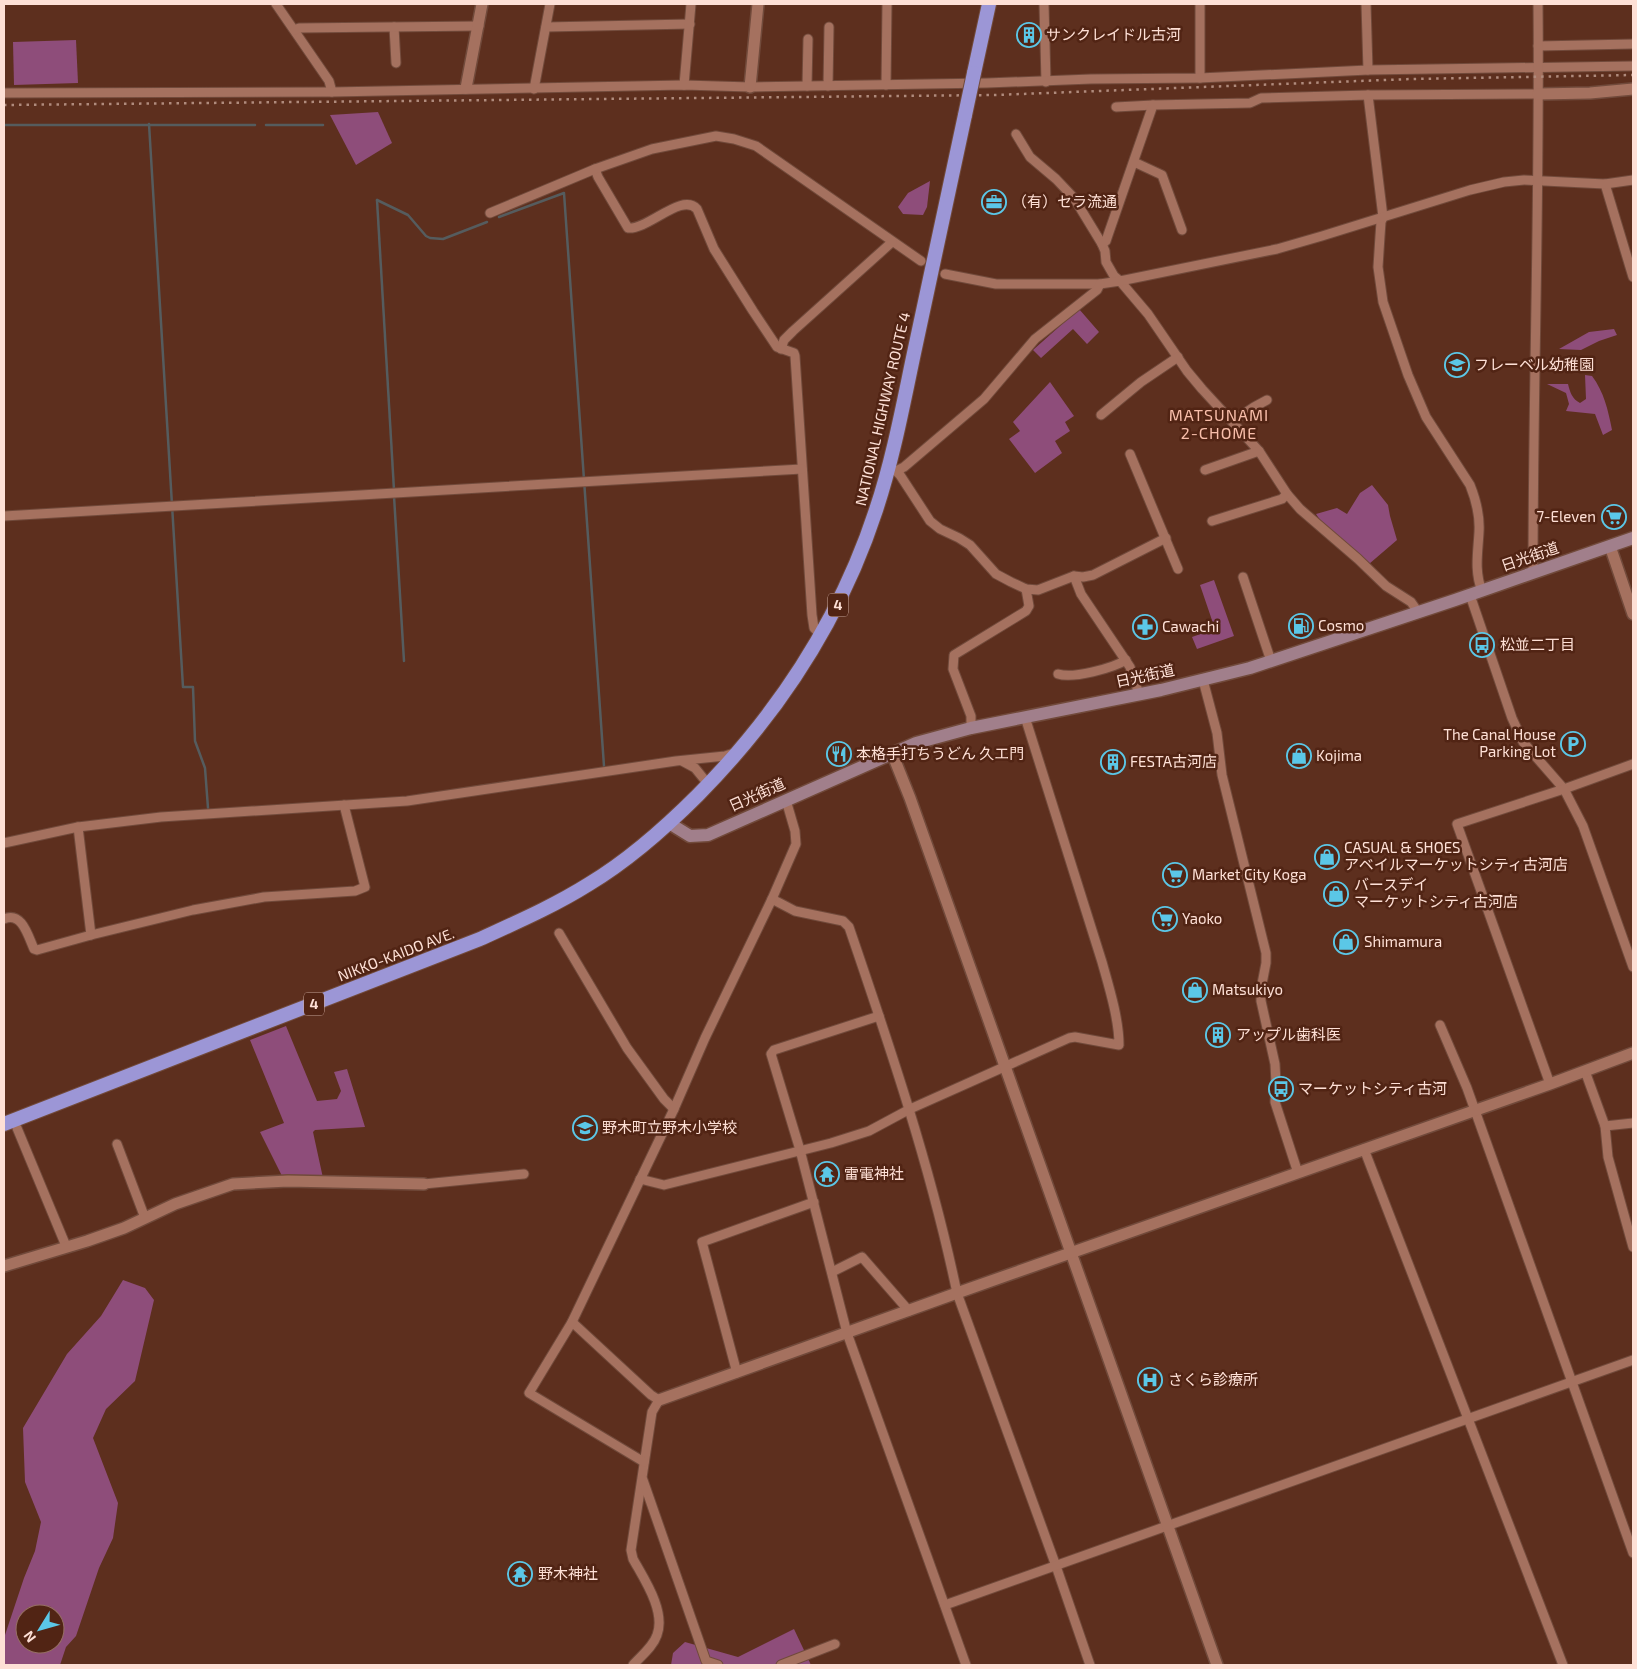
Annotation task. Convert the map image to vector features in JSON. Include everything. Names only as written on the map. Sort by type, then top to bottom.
[{"type":"highway","name":"NATIONAL HIGHWAY ROUTE 4","points":[[669,823],[739,751],[768,716],[794,679],[822,636],[866,540],[892,469],[965,115],[990,4]]},
{"type":"highway","name":"NIKKO-KAIDO AVE.","points":[[10,1126],[480,939],[543,910],[589,884],[623,861],[669,823]]},
{"type":"main road","name":"日光街道","points":[[669,823],[690,836],[700,837],[708,835],[925,740],[971,728],[1203,680],[1271,660],[1476,593],[1633,538]]},
{"type":"street","points":[[276,4],[329,81],[332,92]]},
{"type":"street","points":[[466,88],[482,4]]},
{"type":"street","points":[[534,89],[550,4]]},
{"type":"street","points":[[684,85],[691,4]]},
{"type":"street","points":[[750,87],[758,4]]},
{"type":"street","points":[[886,4],[886,84]]},
{"type":"street","points":[[1044,4],[1046,82]]},
{"type":"street","points":[[1200,4],[1200,78]]},
{"type":"street","points":[[1366,4],[1368,70]]},
{"type":"street","points":[[1534,573],[1533,464],[1538,181],[1538,4]]},
{"type":"street","points":[[546,27],[690,24]]},
{"type":"street","points":[[295,30],[300,28],[479,26]]},
{"type":"street","points":[[394,27],[396,63]]},
{"type":"street","points":[[828,86],[829,27]]},
{"type":"street","points":[[807,86],[808,40]]},
{"type":"street","points":[[1538,46],[1633,44]]},
{"type":"street","points":[[4,93],[332,92],[684,85],[750,87],[828,86],[1200,78],[1368,70],[1633,66]]},
{"type":"street","points":[[1116,107],[1250,103],[1261,98],[1590,93],[1633,89]]},
{"type":"street","points":[[1368,95],[1383,217],[1378,267],[1383,302],[1408,375],[1426,417],[1470,485],[1475,496],[1479,530],[1476,593],[1512,718],[1523,742],[1564,789],[1583,826],[1633,967]]},
{"type":"street","points":[[1102,244],[1106,241],[1154,106]]},
{"type":"street","points":[[1016,134],[1030,157],[1056,179],[1074,198],[1102,244],[1106,262],[1114,276],[1148,314],[1202,389],[1259,451],[1287,494],[1300,509],[1386,586],[1412,602],[1418,612]]},
{"type":"street","points":[[490,213],[595,169],[652,149],[716,136],[756,146],[921,261]]},
{"type":"street","points":[[1134,162],[1162,175],[1182,230]]},
{"type":"street","points":[[595,169],[628,228],[643,224],[682,205],[689,204],[694,206],[714,249],[777,347],[794,353],[812,615],[814,628],[822,636]]},
{"type":"street","points":[[945,274],[996,284],[1100,284],[1277,249],[1470,190],[1504,182],[1524,180],[1606,184],[1633,180]]},
{"type":"street","points":[[1606,184],[1633,277]]},
{"type":"street","points":[[781,349],[784,340],[793,331],[892,242]]},
{"type":"street","points":[[1100,284],[1097,290],[1035,339],[984,399],[904,467],[892,469],[930,521],[970,546],[996,574],[1026,589],[1038,590],[1074,576],[1093,575],[1166,538]]},
{"type":"street","points":[[1101,416],[1141,382],[1178,357]]},
{"type":"street","points":[[1233,422],[1266,400]]},
{"type":"street","points":[[1205,470],[1259,451]]},
{"type":"street","points":[[1130,454],[1178,569]]},
{"type":"street","points":[[4,516],[802,469]]},
{"type":"street","points":[[1212,521],[1282,499],[1287,494]]},
{"type":"street","points":[[1610,546],[1633,614]]},
{"type":"street","points":[[1074,576],[1081,594],[1130,667],[1139,694]]},
{"type":"street","points":[[1243,577],[1271,660]]},
{"type":"street","points":[[971,728],[971,716],[953,669],[954,655],[1026,611],[1029,606],[1026,589]]},
{"type":"street","points":[[1058,674],[1064,676],[1078,674],[1114,666],[1126,660]]},
{"type":"street","points":[[1203,680],[1217,733],[1222,775],[1266,953],[1261,1001],[1275,1064],[1275,1102],[1298,1173]]},
{"type":"street","points":[[640,1179],[664,1185],[832,1143],[869,1130],[910,1109],[1069,1038],[1075,1037],[1119,1045],[1112,1000],[1102,962],[1025,718]]},
{"type":"street","points":[[4,843],[78,827],[161,817],[407,801],[725,756],[739,751]]},
{"type":"street","points":[[892,753],[910,798],[1217,1665]]},
{"type":"street","points":[[682,761],[695,768],[708,784]]},
{"type":"street","points":[[1550,1084],[1457,824],[1633,764]]},
{"type":"street","points":[[644,1462],[529,1394],[572,1322],[674,1109],[796,844],[795,831],[785,800]]},
{"type":"street","points":[[4,919],[9,916],[20,920],[34,948],[37,950],[194,910],[264,897],[355,891],[365,887],[344,805]]},
{"type":"street","points":[[78,827],[91,935]]},
{"type":"street","points":[[772,899],[795,911],[843,921],[849,927],[910,1109],[948,1250],[957,1293],[1090,1665]]},
{"type":"street","points":[[559,933],[627,1048],[664,1099],[674,1109]]},
{"type":"street","points":[[879,1016],[774,1050],[771,1054],[800,1150],[848,1333],[966,1665]]},
{"type":"street","points":[[1440,1025],[1454,1055],[1633,1553]]},
{"type":"street","points":[[633,1665],[652,1645],[658,1635],[657,1607],[633,1559],[631,1550],[652,1412],[659,1400],[1633,1053]]},
{"type":"street","points":[[1585,1071],[1605,1126],[1608,1157],[1633,1247]]},
{"type":"street","points":[[1605,1126],[1633,1122]]},
{"type":"street","points":[[10,1126],[66,1246]]},
{"type":"street","points":[[117,1144],[145,1218]]},
{"type":"street","points":[[1364,1150],[1563,1665]]},
{"type":"street","points":[[4,1266],[88,1241],[124,1228],[175,1204],[233,1184],[288,1181],[424,1184],[524,1174]]},
{"type":"street","points":[[737,1373],[702,1242],[814,1202]]},
{"type":"street","points":[[832,1272],[862,1257],[909,1311]]},
{"type":"street","points":[[572,1322],[651,1396],[659,1400]]},
{"type":"street","points":[[945,1605],[1633,1360]]},
{"type":"street","points":[[642,1477],[706,1661],[718,1665]]},
{"type":"street","points":[[781,1665],[835,1644]]},
{"type":"shaded area","points":[[76,40],[78,83],[14,85],[13,42]]},
{"type":"shaded area","points":[[378,112],[392,143],[356,165],[330,115]]},
{"type":"shaded area","points":[[930,181],[927,207],[923,215],[903,214],[898,207],[908,193]]},
{"type":"shaded area","points":[[1079,309],[1099,332],[1087,344],[1073,329],[1041,358],[1033,350]]},
{"type":"shaded area","points":[[1614,329],[1617,335],[1581,350],[1559,349],[1589,332]]},
{"type":"shaded area","points":[[1585,375],[1592,376],[1596,382],[1607,408],[1612,430],[1603,435],[1595,414],[1566,411],[1569,404],[1566,393],[1547,384],[1568,384],[1573,397],[1580,403],[1586,399]]},
{"type":"shaded area","points":[[1050,382],[1074,416],[1065,422],[1070,431],[1055,441],[1062,453],[1035,473],[1009,439],[1020,431],[1013,422]]},
{"type":"shaded area","points":[[1372,485],[1388,505],[1397,540],[1369,564],[1320,520],[1316,514],[1337,508],[1347,514],[1360,493]]},
{"type":"shaded area","points":[[1214,580],[1234,636],[1197,649],[1192,637],[1215,629],[1200,585]]},
{"type":"shaded area","points":[[286,1026],[317,1101],[337,1099],[341,1091],[334,1072],[347,1069],[365,1127],[315,1130],[313,1132],[323,1178],[282,1176],[260,1132],[284,1123],[250,1040]]},
{"type":"shaded area","points":[[123,1280],[145,1288],[154,1300],[135,1381],[106,1409],[93,1438],[118,1503],[113,1538],[99,1568],[76,1636],[65,1650],[65,1604],[15,1604],[35,1551],[41,1522],[25,1482],[23,1428],[67,1354],[101,1316]]},
{"type":"shaded area","points":[[15,1605],[15,1654],[64,1654],[60,1665],[4,1665],[4,1638]]},
{"type":"shaded area","points":[[794,1629],[811,1665],[671,1665],[673,1653],[685,1642],[738,1657]]},
{"type":"waterway","points":[[149,124],[183,687],[193,687],[195,741],[205,768],[208,808]]},
{"type":"waterway","points":[[4,125],[255,125]]},
{"type":"waterway","points":[[266,125],[323,125]]},
{"type":"waterway","points":[[499,217],[564,193],[604,766]]},
{"type":"waterway","points":[[377,200],[394,490]]},
{"type":"waterway","points":[[377,200],[408,215],[426,236],[430,238],[443,239],[487,222]]},
{"type":"waterway","points":[[394,496],[404,661]]},
{"type":"railway","points":[[4,105],[995,95],[1411,79],[1633,75]]},
{"type":"place","name":"サンクレイドル古河","points":[[1029,35]]},
{"type":"place","name":"（有）セラ流通","points":[[994,202]]},
{"type":"place","name":"フレーベル幼稚園","points":[[1457,365]]},
{"type":"place","name":"7-Eleven","points":[[1614,517]]},
{"type":"place","name":"Cosmo","points":[[1301,626]]},
{"type":"place","name":"Cawachi","points":[[1145,627]]},
{"type":"place","name":"松並二丁目","points":[[1482,645]]},
{"type":"place","name":"The Canal House Parking Lot","points":[[1573,744]]},
{"type":"place","name":"本格手打ちうどん 久エ門","points":[[839,754]]},
{"type":"place","name":"Kojima","points":[[1299,756]]},
{"type":"place","name":"FESTA古河店","points":[[1113,762]]},
{"type":"place","name":"CASUAL & SHOES アベイルマーケットシティ古河店","points":[[1327,857]]},
{"type":"place","name":"Market City Koga","points":[[1175,875]]},
{"type":"place","name":"バースデイ マーケットシティ古河店","points":[[1336,894]]},
{"type":"place","name":"Yaoko","points":[[1165,919]]},
{"type":"place","name":"Shimamura","points":[[1346,942]]},
{"type":"place","name":"Matsukiyo","points":[[1195,990]]},
{"type":"place","name":"アップル歯科医","points":[[1218,1035]]},
{"type":"place","name":"マーケットシティ古河","points":[[1281,1089]]},
{"type":"place","name":"野木町立野木小学校","points":[[585,1128]]},
{"type":"place","name":"雷電神社","points":[[827,1174]]},
{"type":"place","name":"さくら診療所","points":[[1150,1380]]},
{"type":"place","name":"野木神社","points":[[520,1574]]},
{"type":"district","name":"MATSUNAMI 2-CHOME","points":[[1219,424]]}]
